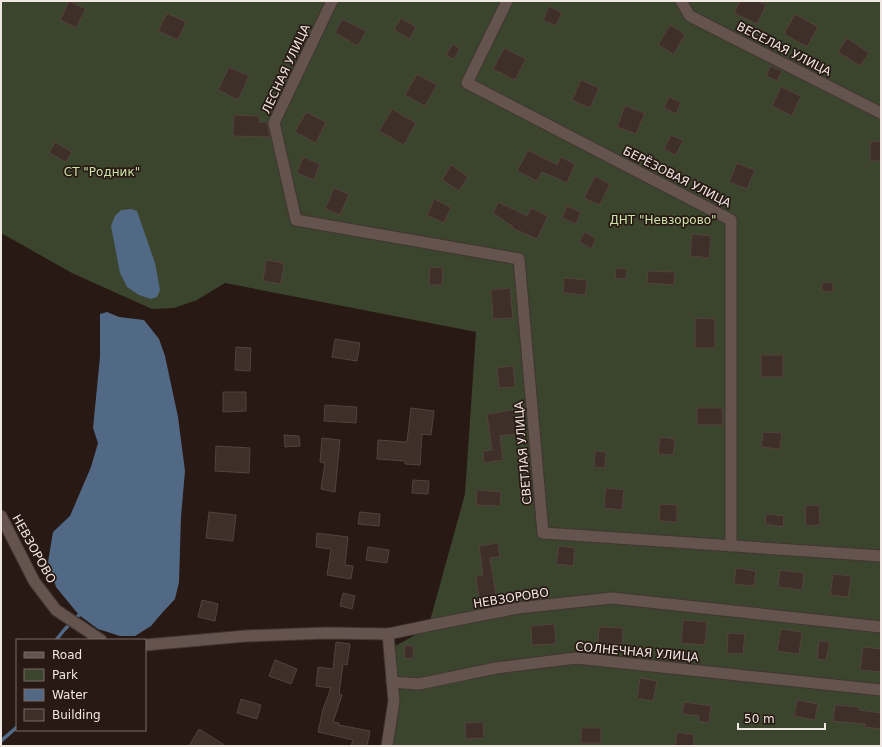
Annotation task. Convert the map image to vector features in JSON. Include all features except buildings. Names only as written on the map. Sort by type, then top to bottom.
[{"type":"street","name":"ЛЕСНАЯ УЛИЦА","points":[[296,220],[274,122],[332,1]]},
{"type":"street","name":"БЕРЁЗОВАЯ УЛИЦА","points":[[507,1],[467,83],[731,220],[731,546]]},
{"type":"street","name":"ВЕСЕЛАЯ УЛИЦА","points":[[682,1],[690,16],[881,113]]},
{"type":"street","name":"СВЕТЛАЯ УЛИЦА","points":[[296,220],[519,259],[543,533],[881,556]]},
{"type":"street","name":"НЕВЗОРОВО","points":[[1,516],[34,581],[56,610],[100,639]]},
{"type":"street","name":"НЕВЗОРОВО","points":[[146,645],[252,635],[326,633],[388,634],[518,608],[612,598],[881,627]]},
{"type":"street","points":[[387,746],[394,700],[388,634]]},
{"type":"street","name":"СОЛНЕЧНАЯ УЛИЦА","points":[[392,682],[419,684],[496,668],[576,658],[881,690]]},
{"type":"green space","name":"ДНТ \"Невзорово\"","points":[[1,1],[881,1],[881,746],[386,746],[396,712],[395,646],[428,628],[465,494],[476,332],[225,283],[197,300],[174,308],[152,309],[72,273],[1,233]]},
{"type":"water","points":[[132,209],[137,211],[155,263],[160,290],[157,297],[151,299],[139,295],[127,287],[120,273],[111,226],[115,216],[121,210]]},
{"type":"water","points":[[107,312],[119,317],[144,320],[159,339],[165,356],[178,417],[185,471],[181,517],[179,582],[175,599],[151,626],[135,636],[120,636],[98,629],[79,615],[56,587],[48,562],[53,532],[70,516],[91,467],[98,443],[93,428],[100,357],[100,314]]},
{"type":"waterway","points":[[57,639],[79,615]]},
{"type":"waterway","points":[[1,741],[16,728]]},
{"type":"park label","name":"СТ \"Родник\"","points":[[102,172]]}]
